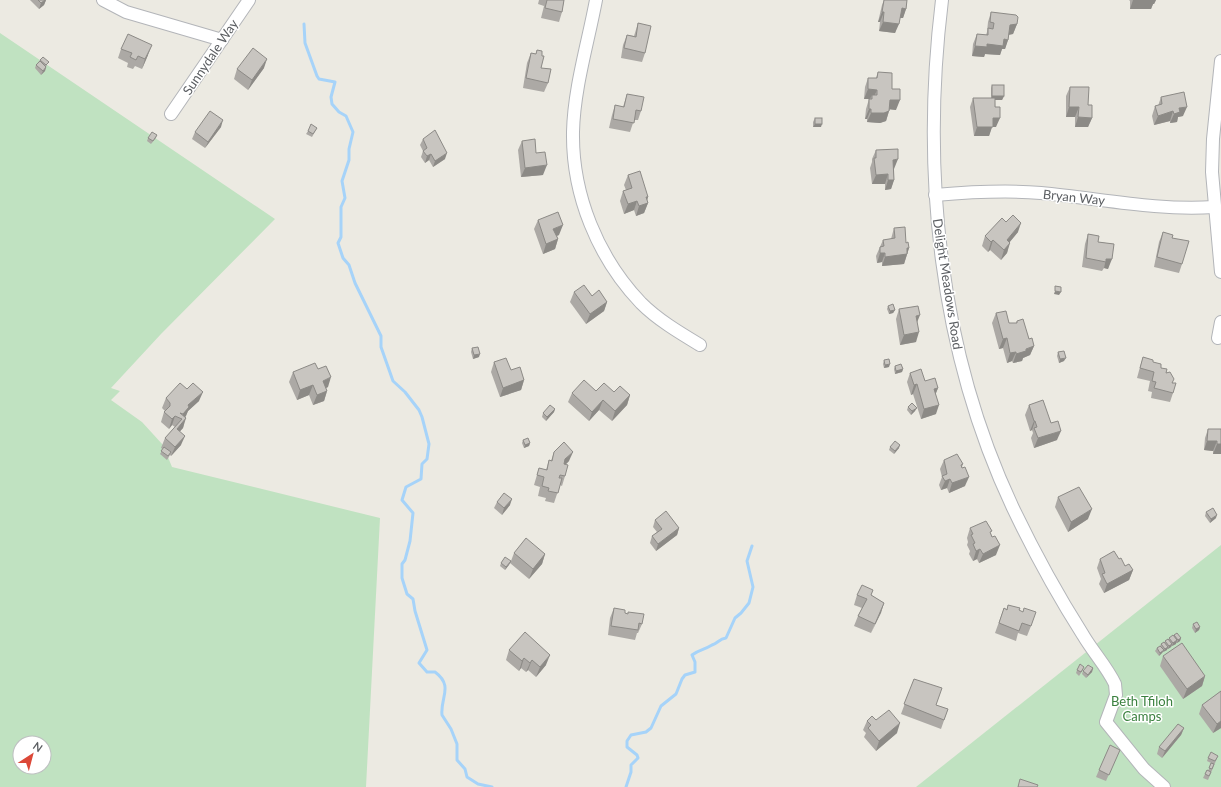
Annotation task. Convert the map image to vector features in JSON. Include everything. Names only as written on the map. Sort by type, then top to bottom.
[{"type":"street","points":[[103,0],[126,12],[222,40]]},
{"type":"street","name":"Sunnydale Way","points":[[171,114],[249,0]]},
{"type":"street","points":[[596,0],[577,96],[573,132],[575,158],[583,204],[596,239],[630,290],[653,314],[700,346]]},
{"type":"street","name":"Delight Meadows Road","points":[[942,0],[935,63],[933,112],[935,195],[939,240],[952,322],[960,358],[980,424],[1012,507],[1043,568],[1084,637],[1115,684],[1116,695],[1106,722],[1144,769],[1164,787]]},
{"type":"street","points":[[1221,61],[1213,139],[1212,172],[1221,272]]},
{"type":"street","name":"Bryan Way","points":[[935,195],[1006,192],[1041,193],[1173,208],[1214,207]]},
{"type":"street","points":[[1218,338],[1221,322]]},
{"type":"green space","points":[[0,33],[275,219],[161,334],[111,388],[120,391],[111,400],[142,422],[163,445],[172,467],[380,518],[366,787],[0,787]]},
{"type":"green space","name":"Beth Tfiloh Camps","points":[[1221,545],[1221,787],[916,787]]},
{"type":"building","points":[[38,0],[45,0],[41,3]]},
{"type":"building","points":[[547,0],[564,0],[562,12],[545,8]]},
{"type":"building","points":[[884,0],[907,0],[906,9],[902,8],[899,24],[883,22],[884,12],[882,12]]},
{"type":"building","points":[[991,12],[1016,15],[1018,17],[1017,24],[1010,25],[1008,40],[1004,39],[1003,46],[987,44],[987,47],[975,46],[977,34],[988,35],[988,28],[993,29],[994,23],[990,22]]},
{"type":"building","points":[[638,23],[651,26],[645,53],[624,48],[627,35],[636,37]]},
{"type":"building","points":[[128,34],[152,45],[145,59],[138,56],[136,60],[130,57],[132,53],[121,49]]},
{"type":"building","points":[[253,48],[267,59],[252,80],[237,69]]},
{"type":"building","points":[[537,50],[542,51],[542,56],[544,56],[541,68],[551,69],[548,83],[526,78],[531,53],[536,54]]},
{"type":"building","points":[[43,57],[49,62],[46,65],[40,60]]},
{"type":"building","points":[[40,61],[46,67],[43,71],[36,65]]},
{"type":"building","points":[[878,72],[892,73],[892,89],[900,89],[900,100],[890,100],[889,111],[884,113],[871,113],[871,109],[869,109],[869,99],[872,99],[872,95],[877,95],[877,90],[868,89],[868,78],[877,78]]},
{"type":"building","points":[[992,85],[1004,85],[1004,96],[992,96]]},
{"type":"building","points":[[1070,87],[1089,87],[1088,105],[1092,105],[1092,118],[1078,117],[1079,107],[1069,107]]},
{"type":"building","points":[[1184,92],[1187,107],[1179,108],[1180,112],[1174,114],[1173,111],[1158,116],[1155,106],[1162,104],[1161,97]]},
{"type":"building","points":[[627,94],[644,97],[641,111],[636,110],[634,123],[613,119],[615,105],[624,107]]},
{"type":"building","points":[[973,98],[995,98],[995,107],[1000,107],[1000,118],[993,118],[993,127],[977,127]]},
{"type":"building","points":[[210,111],[223,120],[208,142],[195,132]]},
{"type":"building","points":[[815,118],[822,118],[822,124],[815,124]]},
{"type":"building","points":[[311,124],[317,128],[313,134],[308,131]]},
{"type":"building","points":[[435,130],[447,153],[435,161],[431,154],[427,156],[423,151],[427,148],[423,139]]},
{"type":"building","points":[[152,132],[157,135],[153,141],[148,138]]},
{"type":"building","points":[[535,139],[536,153],[545,152],[547,165],[525,168],[522,141]]},
{"type":"building","points":[[898,149],[898,159],[893,160],[894,180],[888,180],[888,174],[876,175],[874,158],[876,158],[876,150]]},
{"type":"building","points":[[640,171],[648,197],[646,197],[648,203],[639,206],[637,201],[628,204],[623,191],[632,188],[628,175]]},
{"type":"building","points":[[558,212],[563,225],[553,229],[558,239],[546,244],[538,220]]},
{"type":"building","points":[[1013,215],[1021,223],[1007,240],[1010,243],[1004,250],[993,240],[991,242],[985,236],[1002,218],[1006,222]]},
{"type":"building","points":[[905,227],[906,243],[908,242],[909,248],[907,248],[907,254],[885,257],[885,253],[880,253],[880,247],[884,246],[883,240],[895,238],[894,228]]},
{"type":"building","points":[[1163,232],[1173,235],[1172,238],[1189,241],[1182,264],[1157,257]]},
{"type":"building","points":[[1088,234],[1099,236],[1098,242],[1114,244],[1112,259],[1106,259],[1106,262],[1086,258]]},
{"type":"building","points":[[584,285],[592,296],[599,290],[607,302],[590,314],[574,292]]},
{"type":"building","points":[[1055,286],[1061,287],[1061,292],[1055,291]]},
{"type":"building","points":[[893,304],[895,310],[890,311],[888,306]]},
{"type":"building","points":[[918,306],[920,315],[916,316],[919,332],[904,335],[899,309]]},
{"type":"building","points":[[1006,311],[1009,323],[1017,323],[1017,321],[1023,319],[1029,339],[1032,338],[1034,346],[1026,349],[1026,351],[1016,354],[1016,352],[1010,353],[1007,338],[1003,339],[996,313]]},
{"type":"building","points":[[478,347],[480,354],[474,355],[472,348]]},
{"type":"building","points":[[1064,351],[1066,358],[1060,359],[1058,352]]},
{"type":"building","points":[[1143,357],[1161,364],[1161,368],[1167,369],[1166,373],[1170,372],[1174,379],[1172,383],[1176,383],[1173,393],[1154,388],[1156,382],[1152,381],[1154,372],[1140,368]]},
{"type":"building","points":[[506,358],[511,370],[520,367],[524,380],[503,388],[494,362]]},
{"type":"building","points":[[889,359],[890,364],[885,365],[884,360]]},
{"type":"building","points":[[315,363],[318,369],[326,366],[331,377],[323,381],[327,391],[317,395],[313,385],[300,390],[293,372]]},
{"type":"building","points":[[901,364],[903,369],[896,371],[895,366]]},
{"type":"building","points":[[921,369],[925,381],[935,378],[938,388],[934,389],[939,405],[924,409],[917,384],[914,385],[910,373]]},
{"type":"building","points":[[584,380],[596,391],[604,383],[614,392],[620,386],[630,395],[615,411],[603,400],[592,412],[572,393]]},
{"type":"building","points":[[180,383],[187,389],[193,383],[203,392],[188,405],[189,407],[183,414],[180,413],[186,418],[177,429],[185,436],[175,447],[165,438],[182,419],[175,416],[172,419],[164,412],[170,406],[170,403],[166,398]]},
{"type":"building","points":[[1043,400],[1051,423],[1058,421],[1061,431],[1038,438],[1034,428],[1037,427],[1029,405]]},
{"type":"building","points":[[912,403],[917,408],[912,411],[908,407]]},
{"type":"building","points":[[550,405],[555,409],[547,417],[543,413]]},
{"type":"building","points":[[1208,429],[1221,429],[1221,444],[1217,444],[1217,441],[1207,441]]},
{"type":"building","points":[[528,438],[530,443],[525,445],[523,440]]},
{"type":"building","points":[[895,441],[900,445],[895,451],[890,447]]},
{"type":"building","points":[[564,442],[573,452],[565,459],[564,464],[568,465],[565,476],[560,475],[559,478],[562,478],[558,493],[548,491],[549,488],[542,486],[544,477],[537,475],[539,468],[547,470],[549,460],[552,461],[554,452]]},
{"type":"building","points":[[164,447],[171,452],[168,456],[161,451]]},
{"type":"building","points":[[957,454],[963,464],[961,465],[962,468],[965,467],[969,477],[952,483],[950,479],[945,481],[942,476],[947,474],[944,460]]},
{"type":"building","points":[[1079,487],[1092,509],[1071,522],[1058,497]]},
{"type":"building","points":[[504,493],[512,499],[504,508],[497,502]]},
{"type":"building","points":[[1213,508],[1217,515],[1211,519],[1206,512]]},
{"type":"building","points":[[666,511],[679,528],[658,544],[652,536],[662,529],[655,520]]},
{"type":"building","points":[[986,521],[992,531],[990,532],[992,537],[995,536],[1000,545],[983,554],[980,549],[976,551],[973,544],[975,543],[971,535],[973,534],[970,528]]},
{"type":"building","points":[[526,538],[545,554],[533,569],[514,553]]},
{"type":"building","points":[[1114,551],[1119,559],[1121,558],[1125,566],[1129,564],[1133,570],[1107,584],[1102,574],[1105,573],[1100,559]]},
{"type":"building","points":[[505,557],[511,561],[506,567],[501,563]]},
{"type":"building","points":[[862,585],[873,590],[871,595],[884,603],[875,624],[858,616],[867,599],[857,595]]},
{"type":"building","points":[[1008,605],[1020,608],[1019,610],[1023,612],[1024,608],[1036,612],[1031,626],[1022,623],[1019,631],[999,623],[1004,608],[1007,610]]},
{"type":"building","points":[[614,608],[625,610],[625,613],[628,614],[628,612],[644,614],[642,624],[639,623],[638,630],[611,626]]},
{"type":"building","points":[[1197,622],[1200,627],[1196,629],[1193,624]]},
{"type":"building","points":[[525,632],[550,655],[540,667],[532,660],[530,663],[524,658],[522,661],[509,650]]},
{"type":"building","points":[[1177,633],[1181,638],[1178,640],[1174,635]]},
{"type":"building","points":[[1173,635],[1177,640],[1173,643],[1169,638]]},
{"type":"building","points":[[1168,639],[1172,644],[1169,646],[1165,641]]},
{"type":"building","points":[[1164,642],[1168,647],[1165,649],[1161,644]]},
{"type":"building","points":[[1182,643],[1205,676],[1187,689],[1163,656]]},
{"type":"building","points":[[1160,646],[1164,650],[1160,653],[1157,648]]},
{"type":"building","points":[[1080,664],[1084,667],[1081,672],[1077,670]]},
{"type":"building","points":[[1088,665],[1093,668],[1088,675],[1083,671]]},
{"type":"building","points":[[914,679],[942,688],[936,705],[948,709],[944,720],[904,704]]},
{"type":"building","points":[[1221,691],[1221,721],[1217,724],[1202,705]]},
{"type":"building","points":[[889,710],[900,723],[879,741],[868,728],[871,725],[867,721],[872,716],[876,720]]},
{"type":"building","points":[[1178,724],[1184,728],[1165,751],[1159,747]]},
{"type":"building","points":[[1110,745],[1120,750],[1109,775],[1099,770]]},
{"type":"building","points":[[1211,752],[1218,756],[1215,761],[1208,758]]},
{"type":"building","points":[[1211,763],[1214,764],[1212,769],[1209,768]]},
{"type":"building","points":[[1207,770],[1211,772],[1209,776],[1205,774]]},
{"type":"building","points":[[1020,779],[1038,785],[1037,787],[1018,787]]},
{"type":"waterway","points":[[304,24],[305,43],[317,76],[319,79],[335,82],[331,97],[332,104],[339,112],[346,116],[353,132],[349,149],[349,160],[342,181],[345,198],[341,207],[341,237],[338,243],[343,258],[349,265],[355,283],[381,336],[381,347],[393,381],[405,392],[419,410],[429,444],[427,459],[422,464],[421,479],[406,487],[402,500],[413,513],[410,541],[405,560],[402,564],[402,578],[407,594],[413,599],[415,611],[427,650],[419,663],[427,672],[435,672],[444,682],[445,692],[442,715],[451,729],[457,744],[457,760],[465,769],[467,777],[478,784],[492,787]]},
{"type":"waterway","points":[[626,787],[631,772],[631,765],[638,758],[637,755],[627,747],[627,741],[631,735],[646,732],[651,728],[661,706],[676,694],[685,675],[695,672],[695,662],[692,655],[726,638],[735,618],[749,603],[753,587],[747,561],[752,546]]}]
